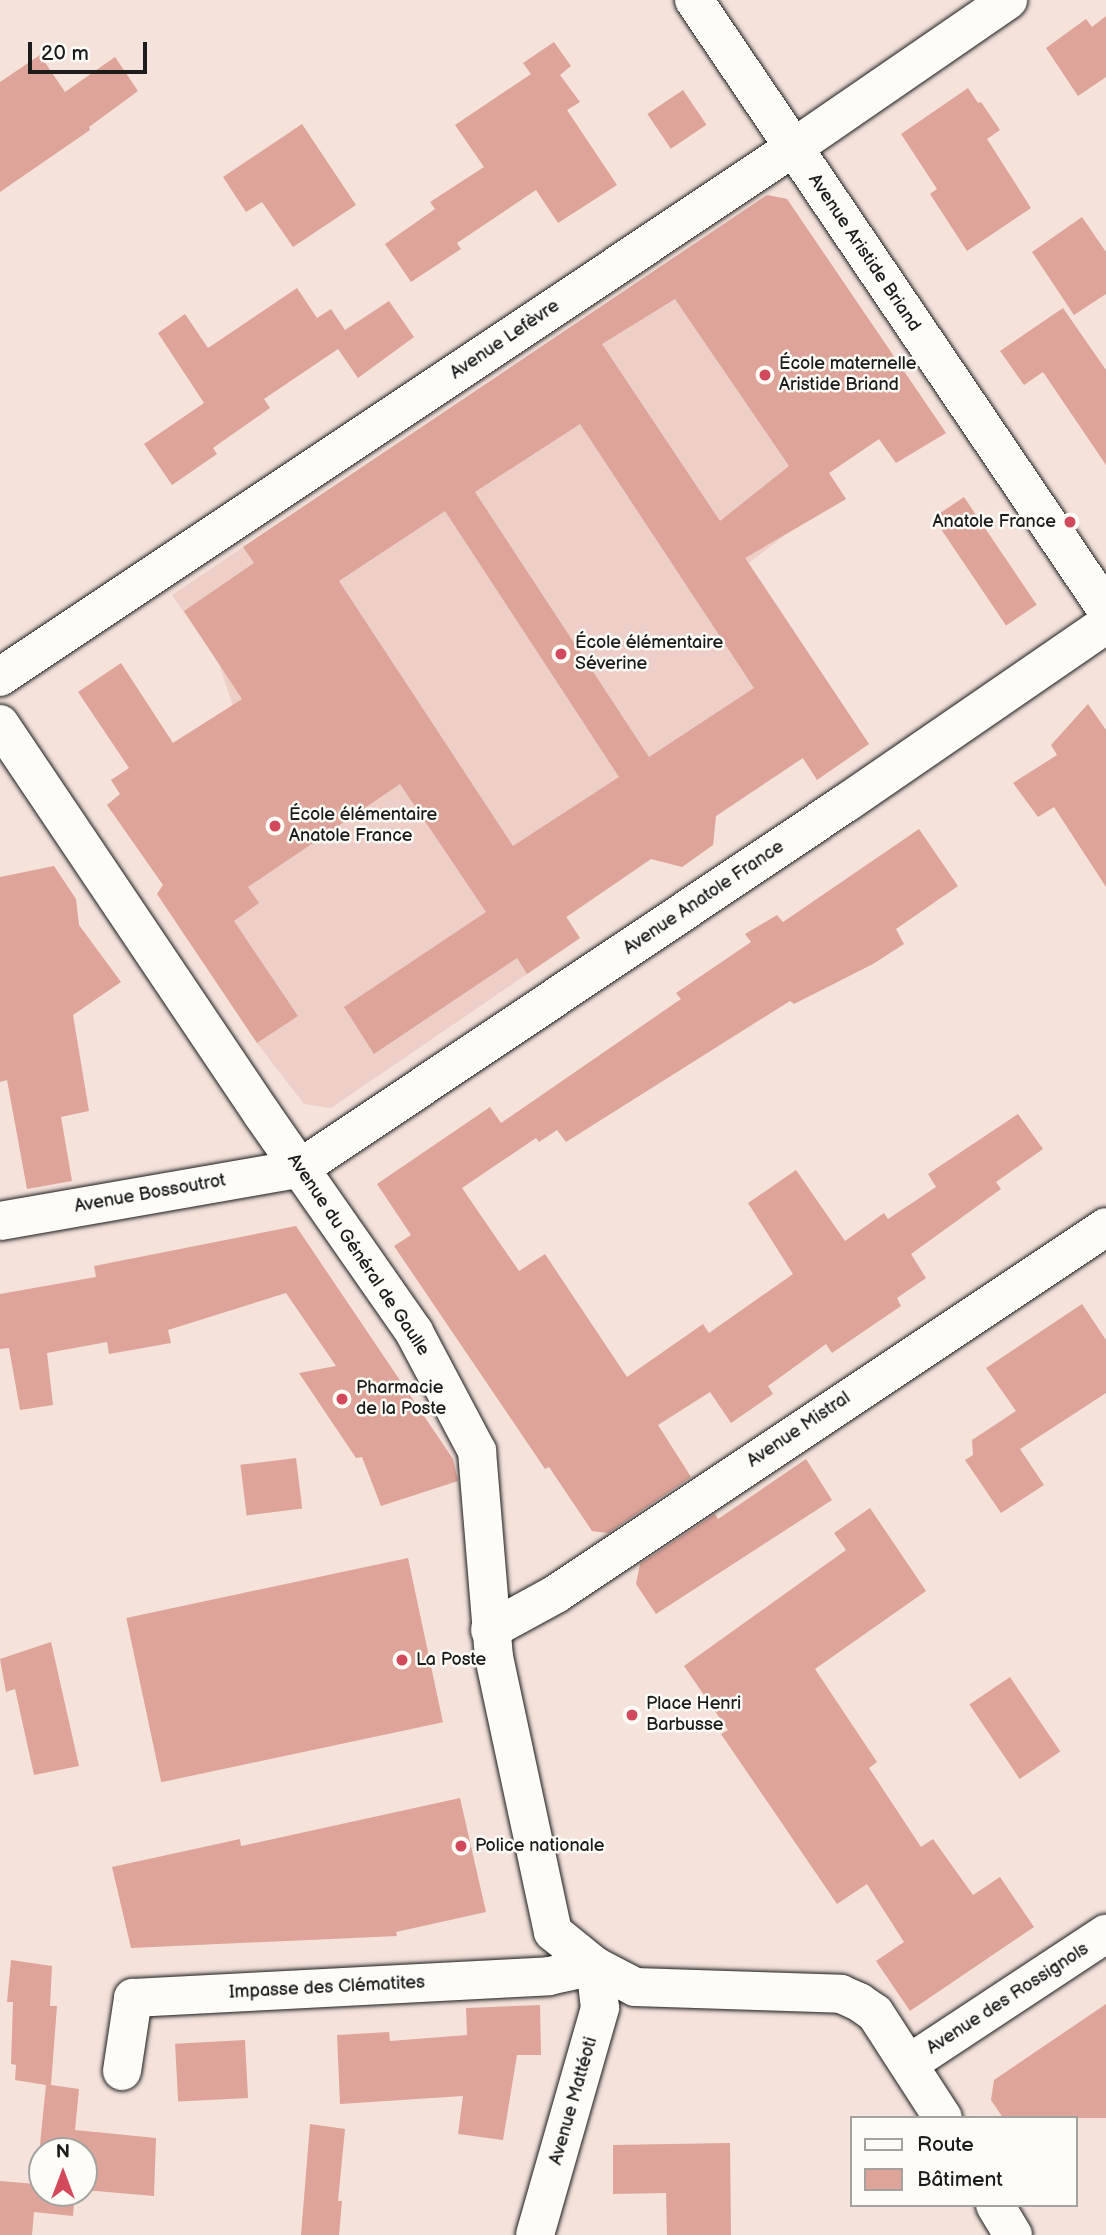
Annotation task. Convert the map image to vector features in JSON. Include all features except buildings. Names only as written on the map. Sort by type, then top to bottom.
[{"type":"street","name":"Avenue Aristide Briand","points":[[694,0],[1106,609]]},
{"type":"street","name":"Avenue Lefèvre","points":[[0,677],[793,148],[1008,0]]},
{"type":"street","name":"Avenue Anatole France","points":[[299,1169],[846,803],[1106,624]]},
{"type":"street","name":"Avenue du Général de Gaulle","points":[[0,724],[299,1169],[414,1332],[477,1451],[490,1630],[553,1932],[595,1966],[635,1987],[841,1994],[875,2013],[910,2063],[942,2116]]},
{"type":"street","name":"Avenue Bossoutrot","points":[[0,1221],[299,1169]]},
{"type":"street","name":"Avenue Mistral","points":[[490,1630],[556,1594],[1106,1227]]},
{"type":"street","name":"Avenue des Rossignols","points":[[910,2063],[1106,1934]]},
{"type":"street","name":"Impasse des Clématites","points":[[122,2071],[133,1998],[549,1976],[595,1966]]},
{"type":"street","name":"Avenue Mattéoti","points":[[535,2235],[600,2008],[595,1966]]},
{"type":"street","points":[[996,2207],[1013,2235]]},
{"type":"shaded area","points":[[767,195],[787,199],[946,433],[896,463],[879,439],[829,473],[846,499],[785,535],[749,563],[869,744],[817,779],[802,758],[707,822],[714,835],[713,845],[682,867],[660,853],[567,917],[580,938],[331,1108],[304,1104],[257,1043],[157,894],[169,876],[148,846],[140,852],[107,805],[123,798],[111,780],[233,706],[219,664],[172,595]]},
{"type":"place","name":"École maternelle Aristide Briand","points":[[765,375]]},
{"type":"place","name":"Anatole France","points":[[1070,522]]},
{"type":"place","name":"École élémentaire Séverine","points":[[561,654]]},
{"type":"place","name":"École élémentaire Anatole France","points":[[275,826]]},
{"type":"place","name":"Pharmacie de la Poste","points":[[342,1399]]},
{"type":"place","name":"La Poste","points":[[402,1660]]},
{"type":"place","name":"Place Henri Barbusse","points":[[632,1715]]},
{"type":"place","name":"Police nationale","points":[[461,1846]]}]
